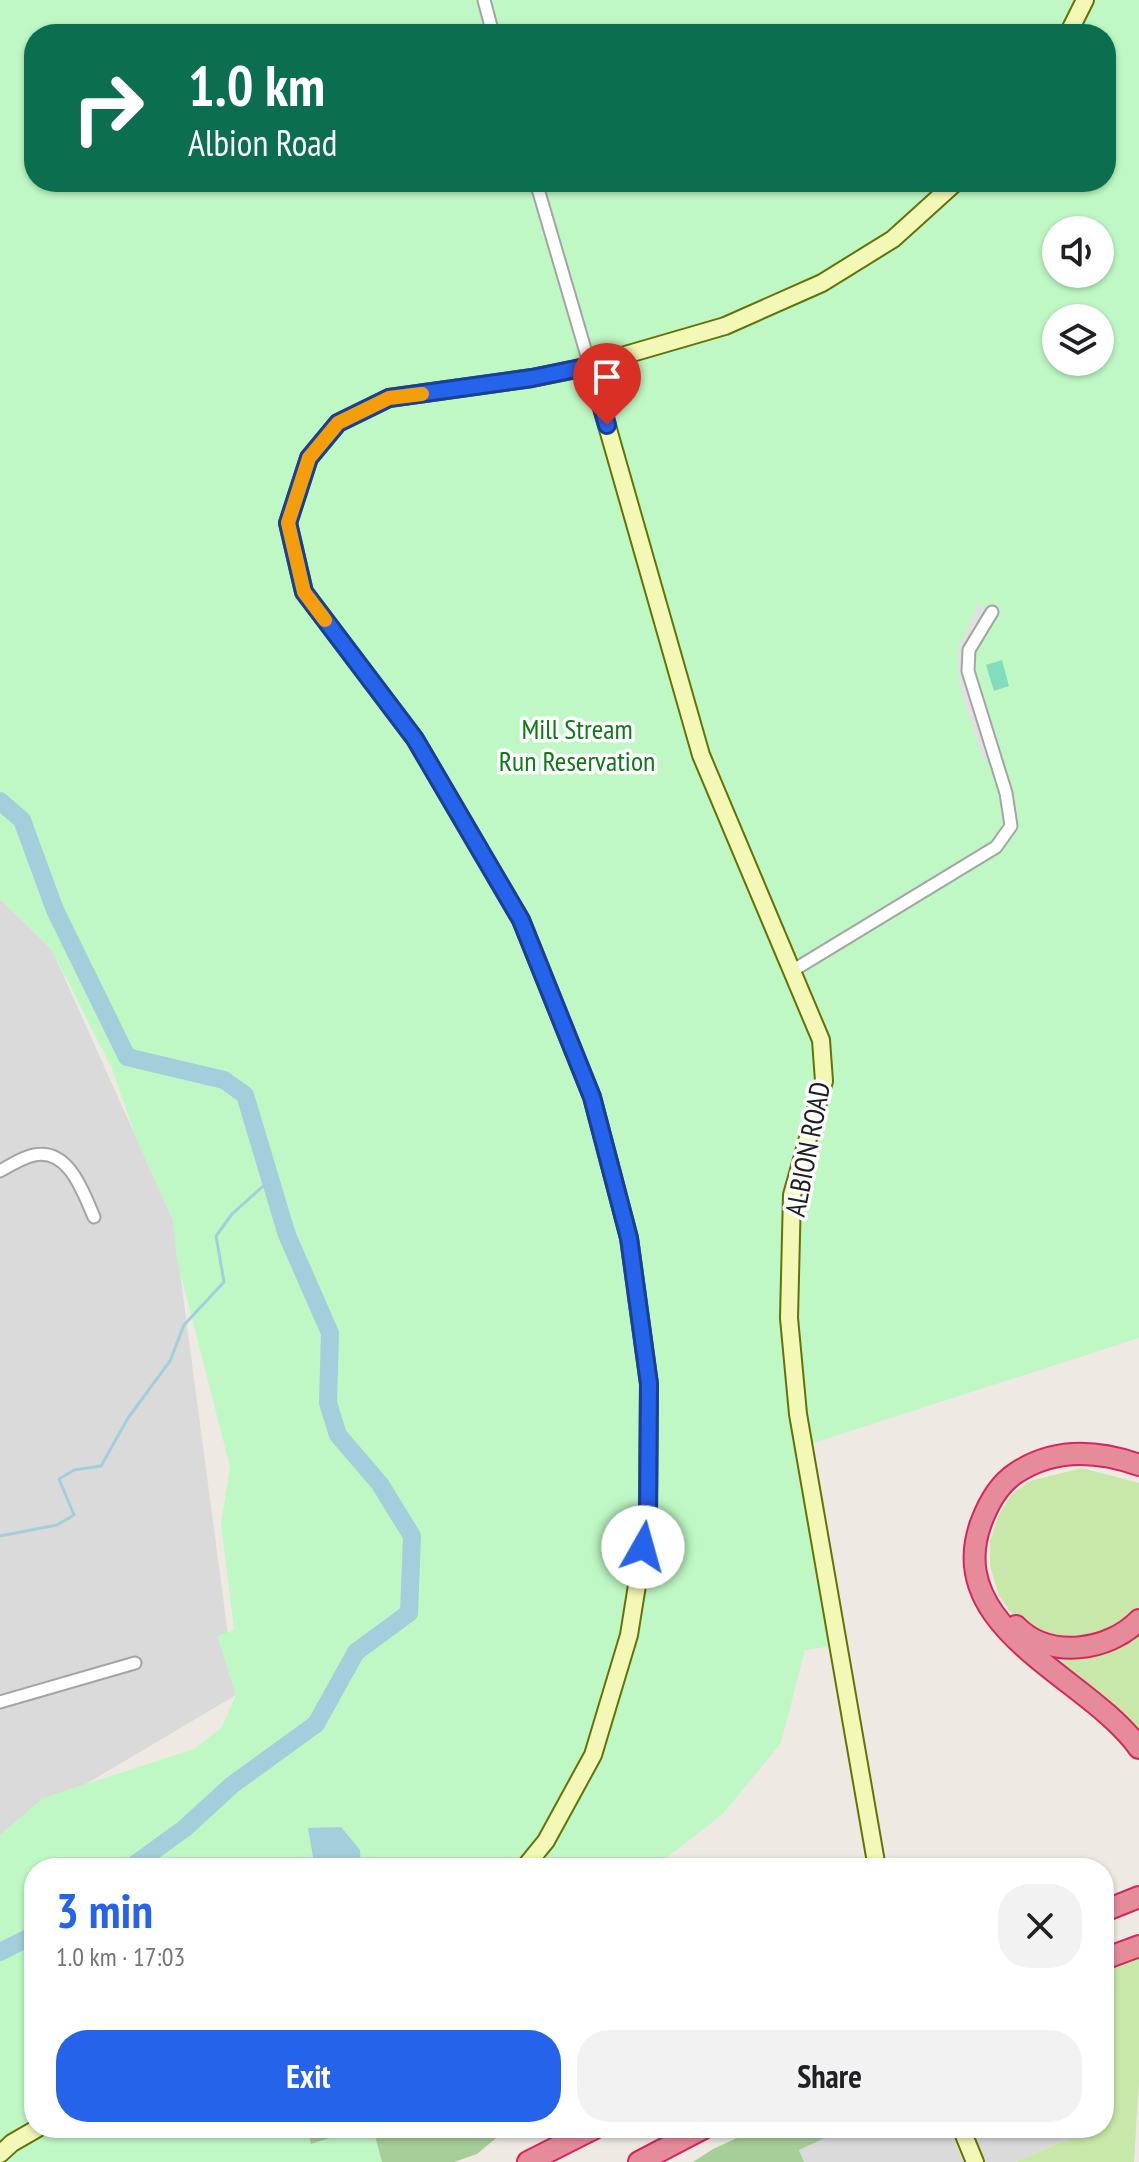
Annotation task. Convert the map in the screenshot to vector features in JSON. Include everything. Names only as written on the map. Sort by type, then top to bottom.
[{"type":"highway","points":[[1139,1465],[1083,1453],[1057,1455],[1032,1462],[1011,1477],[988,1504],[977,1535],[975,1556],[982,1596],[993,1615],[1025,1647],[1107,1712],[1128,1732],[1139,1748]]},
{"type":"highway","points":[[1139,1475],[1089,1463],[1050,1467],[1036,1472],[1004,1496],[993,1513],[983,1559],[994,1597],[1007,1617],[1021,1631],[1053,1645],[1087,1647],[1115,1639],[1139,1620]]},
{"type":"highway","points":[[528,2162],[575,2138]]},
{"type":"highway","points":[[639,2162],[685,2138]]},
{"type":"street","points":[[484,0],[490,24]]},
{"type":"street","points":[[1073,24],[1085,0]]},
{"type":"street","points":[[539,192],[590,366]]},
{"type":"street","points":[[532,1858],[546,1841],[593,1755],[629,1635],[648,1517],[649,1384],[629,1238],[592,1097],[521,920],[415,739],[304,592],[288,523],[309,458],[338,423],[389,398],[532,378],[590,366],[725,326],[822,283],[893,239],[945,192]]},
{"type":"street","name":"ALBION ROAD","points":[[590,366],[701,755],[821,1040],[824,1081],[792,1195],[789,1318],[796,1400],[875,1858]]},
{"type":"street","points":[[792,971],[996,847],[1011,826],[1006,793],[968,671],[969,650],[992,612]]},
{"type":"street","points":[[0,1171],[32,1155],[48,1154],[64,1163],[74,1176],[94,1217]]},
{"type":"street","points":[[0,1702],[135,1663]]},
{"type":"street","points":[[0,2154],[24,2136]]},
{"type":"street","points":[[965,2138],[975,2162]]},
{"type":"shaded area","points":[[978,604],[994,613],[979,638],[973,672],[998,757],[984,762],[962,696],[958,671],[958,649]]},
{"type":"shaded area","points":[[0,899],[52,950],[173,1220],[236,1695],[0,1835]]},
{"type":"shaded area","points":[[825,2138],[953,2138],[964,2162],[804,2162],[799,2150]]},
{"type":"shaded area","points":[[971,2138],[1071,2138],[1015,2162],[981,2162]]},
{"type":"green space","name":"Mill Stream Run Reservation","points":[[0,0],[1139,0],[1139,1338],[804,1446],[839,1645],[805,1650],[781,1743],[723,1814],[666,1858],[24,1858],[24,2138],[310,2138],[311,2144],[329,2138],[376,2138],[382,2162],[0,2162],[0,1835],[43,1798],[194,1749],[222,1727],[236,1695],[217,1636],[234,1630],[221,1524],[230,1467],[177,1260],[173,1220],[138,1143],[112,1069],[52,950],[0,899]]},
{"type":"green space","points":[[1002,660],[1009,686],[994,691],[986,665]]},
{"type":"green space","points":[[1082,1468],[1139,1483],[1139,1615],[1128,1625],[1076,1644],[1027,1628],[1009,1610],[999,1596],[990,1566],[990,1541],[999,1515],[1011,1495],[1030,1481]]},
{"type":"green space","points":[[1139,1632],[1139,1741],[1059,1666],[1066,1656]]},
{"type":"green space","points":[[1139,1956],[1139,2081],[1134,2162],[1015,2162],[1071,2138],[1114,2138],[1114,1967]]},
{"type":"green space","points":[[53,2138],[496,2138],[477,2154],[454,2162],[27,2162]]},
{"type":"green space","points":[[737,2138],[825,2138],[799,2150],[804,2162],[693,2162]]},
{"type":"water","points":[[341,1827],[360,1850],[360,1858],[313,1858],[308,1828]]},
{"type":"waterway","points":[[0,801],[22,820],[55,910],[127,1057],[224,1080],[245,1095],[287,1235],[330,1333],[328,1403],[338,1435],[380,1484],[412,1536],[409,1613],[356,1652],[316,1724],[232,1785],[185,1828],[144,1858]]},
{"type":"waterway","points":[[0,1536],[57,1525],[74,1515],[59,1479],[74,1470],[101,1466],[128,1418],[170,1361],[184,1325],[224,1282],[216,1236],[232,1214],[270,1180]]},
{"type":"waterway","points":[[0,1952],[24,1940]]},
{"type":"slow traffic","points":[[325,620],[304,592],[288,523],[309,458],[338,423],[389,398],[422,394]]},
{"type":"route","points":[[607,425],[590,366],[532,378],[389,398],[338,423],[309,458],[288,523],[304,592],[415,739],[521,920],[592,1097],[629,1238],[649,1384],[648,1517],[643,1547]]}]
